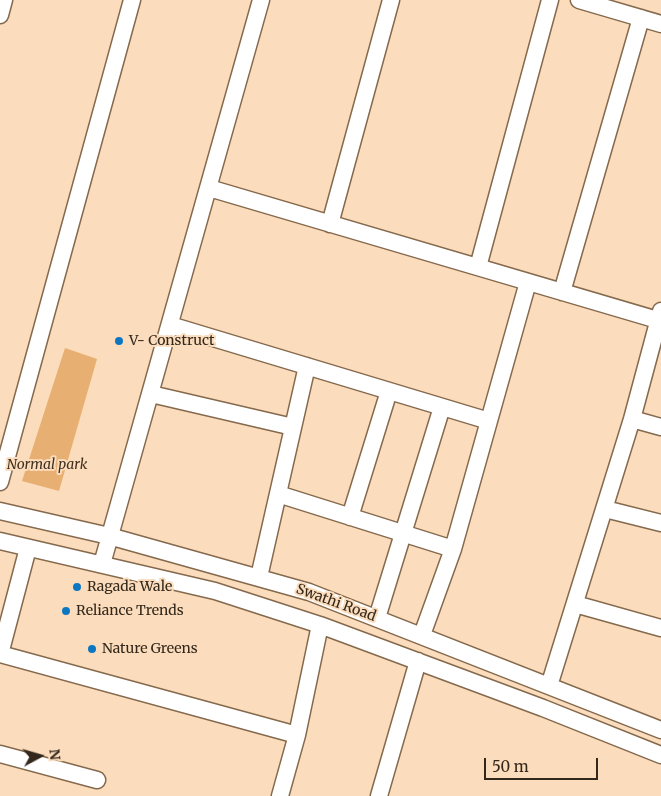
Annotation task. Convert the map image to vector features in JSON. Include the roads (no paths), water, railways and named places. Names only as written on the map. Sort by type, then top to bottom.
[{"type":"street","points":[[0,482],[132,0]]},
{"type":"street","points":[[102,564],[152,394],[261,0]]},
{"type":"street","points":[[330,224],[391,0]]},
{"type":"street","points":[[478,267],[550,0]]},
{"type":"street","points":[[579,0],[661,24]]},
{"type":"street","points":[[562,292],[642,18]]},
{"type":"street","points":[[209,188],[562,292],[660,318],[605,509],[549,686]]},
{"type":"street","points":[[422,635],[453,549],[528,282]]},
{"type":"street","points":[[170,325],[489,421]]},
{"type":"street","points":[[258,577],[307,366]]},
{"type":"street","points":[[350,517],[389,391]]},
{"type":"street","points":[[152,394],[293,427]]},
{"type":"street","points":[[377,618],[442,407]]},
{"type":"street","points":[[632,419],[661,427]]},
{"type":"street","points":[[278,494],[453,549]]},
{"type":"street","points":[[605,509],[661,523]]},
{"type":"street","name":"Swathi Road","points":[[0,511],[109,536],[309,592],[661,730]]},
{"type":"street","name":"Swathi Road","points":[[0,541],[214,591],[320,625],[661,755]]},
{"type":"street","points":[[28,548],[0,654],[297,735]]},
{"type":"street","points":[[575,604],[661,628]]},
{"type":"street","points":[[280,796],[297,735],[320,625]]},
{"type":"street","points":[[379,796],[418,661]]},
{"type":"street","points":[[0,754],[97,780]]},
{"type":"place","name":"V- Construct","points":[[119,341]]},
{"type":"place","name":"Ragada Wale","points":[[77,587]]},
{"type":"place","name":"Reliance Trends","points":[[66,611]]},
{"type":"place","name":"Nature Greens","points":[[92,649]]},
{"type":"park label","name":"Normal park","points":[[47,465]]}]
